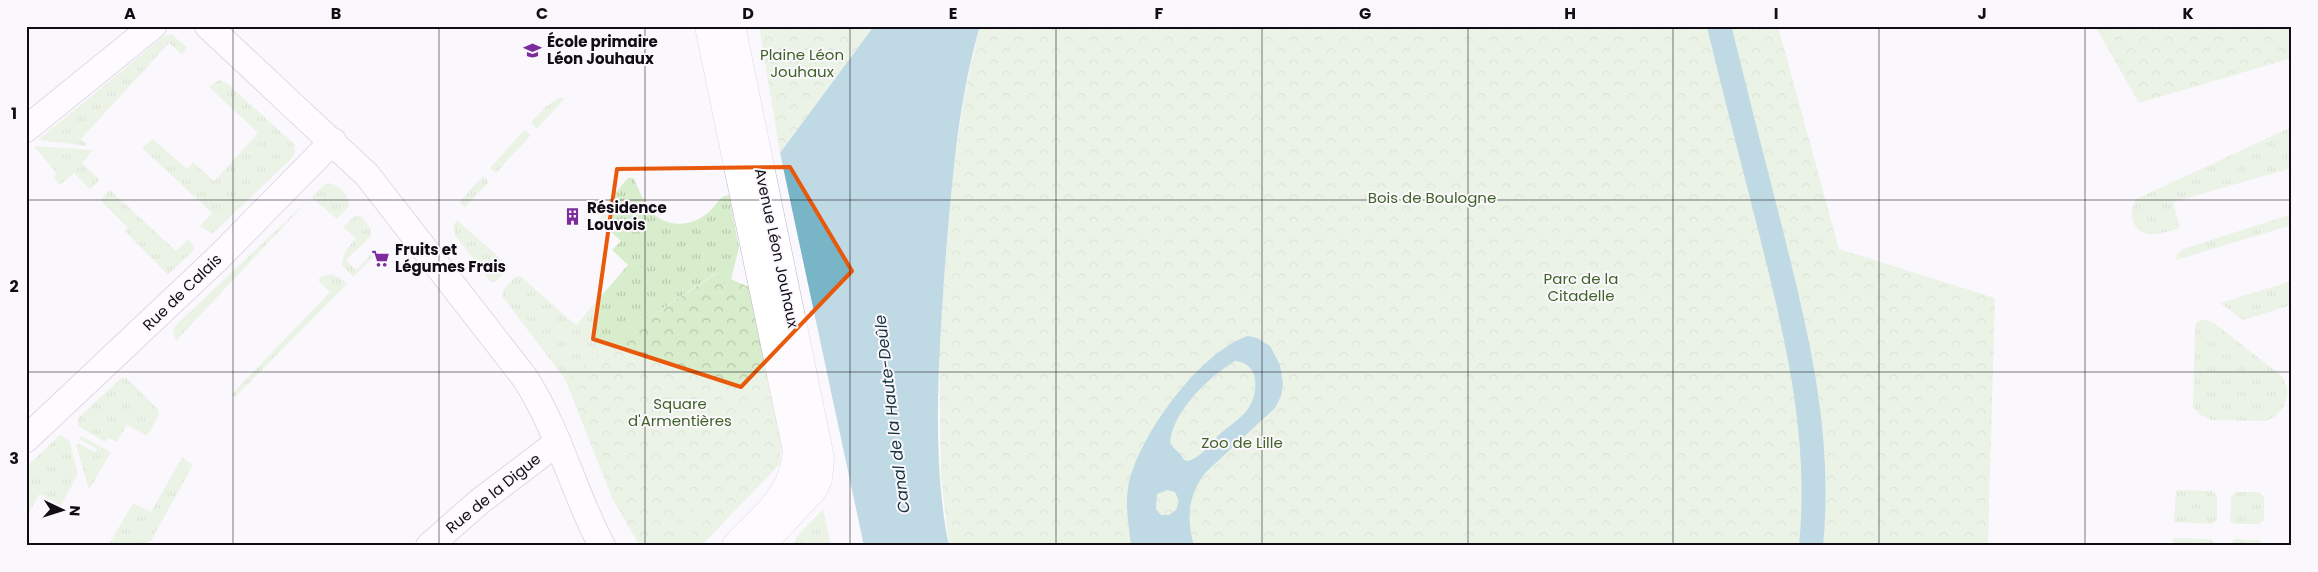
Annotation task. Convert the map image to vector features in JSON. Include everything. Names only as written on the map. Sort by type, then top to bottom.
[{"type":"main road","name":"Avenue Léon Jouhaux","points":[[709,26],[797,451],[808,468]]},
{"type":"main road","name":"Avenue Léon Jouhaux","points":[[731,26],[817,437],[808,468]]},
{"type":"main road","points":[[736,546],[808,468],[818,479],[807,498],[760,546]]},
{"type":"street","points":[[26,128],[153,26]]},
{"type":"street","points":[[208,26],[334,141],[367,174],[525,378],[546,413],[577,493],[602,546]]},
{"type":"street","name":"Rue de Calais","points":[[26,439],[219,257],[334,141]]},
{"type":"street","name":"Rue de la Digue","points":[[430,546],[479,502],[558,442]]},
{"type":"highlighted area","points":[[790,167],[852,271],[741,387],[593,339],[617,169]]},
{"type":"green space","name":"Plaine Léon Jouhaux","points":[[759,26],[874,26],[780,153]]},
{"type":"green space","name":"Parc de la Citadelle","points":[[980,26],[1778,26],[1839,249],[1995,298],[1988,546],[949,546],[941,477],[939,347],[952,180],[964,96]]},
{"type":"green space","points":[[2095,26],[2292,26],[2292,58],[2139,103]]},
{"type":"green space","points":[[171,34],[187,47],[182,55],[169,43],[81,139],[88,146],[38,140],[164,36]]},
{"type":"green space","points":[[219,80],[227,83],[294,144],[295,153],[291,159],[212,234],[200,226],[212,213],[142,148],[153,139],[187,169],[193,162],[214,181],[258,133],[209,87]]},
{"type":"green space","points":[[558,98],[565,98],[537,129],[531,123],[544,108]]},
{"type":"green space","points":[[2292,127],[2292,168],[2173,202],[2180,228],[2160,234],[2148,234],[2142,232],[2134,225],[2132,209],[2136,199]]},
{"type":"green space","points":[[524,130],[531,135],[496,173],[490,168]]},
{"type":"green space","points":[[34,146],[93,150],[82,163],[100,180],[90,189],[74,173],[60,185],[53,177],[57,174]]},
{"type":"green space","points":[[483,176],[489,182],[465,207],[459,202]]},
{"type":"green space","points":[[628,178],[634,178],[650,210],[656,216],[671,223],[678,224],[694,221],[709,212],[723,197],[729,195],[739,248],[731,279],[716,273],[615,340],[565,379],[502,296],[503,290],[515,277],[520,276],[576,325],[628,265],[612,250],[621,241],[598,220],[609,207],[606,204]]},
{"type":"green space","points":[[327,183],[335,185],[345,194],[348,198],[349,206],[337,219],[311,197]]},
{"type":"green space","points":[[110,190],[176,251],[189,239],[195,249],[168,275],[125,231],[128,228],[100,200]]},
{"type":"green space","points":[[308,200],[176,341],[173,331],[175,326]]},
{"type":"green space","points":[[2292,214],[2292,225],[2176,260],[2177,255],[2183,249]]},
{"type":"green space","points":[[355,216],[361,216],[371,229],[371,236],[346,260],[356,270],[376,249],[379,251],[353,277],[342,265],[342,261],[346,250],[356,238],[343,227]]},
{"type":"green space","points":[[457,220],[508,265],[508,269],[496,282],[491,282],[455,235],[453,226]]},
{"type":"green space","name":"Square d'Armentières","points":[[717,273],[751,288],[782,434],[780,464],[701,546],[640,546],[612,498],[565,379],[615,340]]},
{"type":"green space","points":[[332,274],[348,283],[235,397],[232,394],[330,292],[318,280],[322,276]]},
{"type":"green space","points":[[2292,281],[2292,305],[2243,320],[2220,303]]},
{"type":"green space","points":[[2203,319],[2214,323],[2283,377],[2288,392],[2284,406],[2275,417],[2265,421],[2211,420],[2199,414],[2193,407],[2195,330],[2196,323]]},
{"type":"green space","points":[[121,378],[126,378],[157,408],[159,415],[147,436],[127,425],[117,442],[108,438],[106,442],[78,426],[78,418]]},
{"type":"green space","points":[[60,435],[69,440],[78,474],[61,506],[40,494],[26,517],[26,467]]},
{"type":"green space","points":[[81,436],[111,452],[89,490],[76,445],[79,444],[95,452],[97,449],[79,439]]},
{"type":"green space","points":[[182,457],[193,465],[151,541],[139,546],[108,546],[133,503],[151,512]]},
{"type":"green space","points":[[2176,490],[2212,491],[2217,496],[2217,519],[2212,524],[2174,522]]},
{"type":"green space","points":[[2236,492],[2259,492],[2264,497],[2264,520],[2259,524],[2234,524],[2230,521],[2231,497]]},
{"type":"green space","points":[[701,502],[713,513],[686,540],[673,530]]},
{"type":"green space","points":[[823,509],[831,546],[793,546],[797,536]]},
{"type":"green space","points":[[2173,538],[2211,539],[2215,546],[2173,546]]},
{"type":"green space","points":[[2234,539],[2259,540],[2264,546],[2230,546]]},
{"type":"water","name":"Canal de la Haute-Deûle","points":[[874,26],[980,26],[972,55],[956,145],[945,266],[939,371],[938,443],[943,513],[949,546],[864,546],[780,153]]},
{"type":"water","points":[[1248,336],[1257,338],[1270,346],[1280,365],[1283,384],[1281,396],[1275,408],[1206,472],[1200,480],[1195,489],[1190,507],[1191,536],[1194,546],[1131,546],[1127,495],[1133,468],[1143,446],[1173,399],[1210,359],[1229,345]],"holes":[[[1235,361],[1244,363],[1254,374],[1255,390],[1250,406],[1245,413],[1194,459],[1184,460],[1180,453],[1170,444],[1177,419],[1194,396],[1214,376]],[[1167,490],[1175,492],[1179,501],[1176,510],[1169,515],[1161,515],[1156,509],[1157,494]]]},
{"type":"waterway","points":[[1719,26],[1781,271],[1805,387],[1813,465],[1814,505],[1811,546]]},
{"type":"place","name":"École primaire Léon Jouhaux","points":[[533,50]]},
{"type":"place","name":"Résidence Louvois","points":[[573,216]]},
{"type":"place","name":"Fruits et Légumes Frais","points":[[381,258]]},
{"type":"park label","name":"Bois de Boulogne","points":[[1432,197]]},
{"type":"park label","name":"Zoo de Lille","points":[[1242,442]]}]
